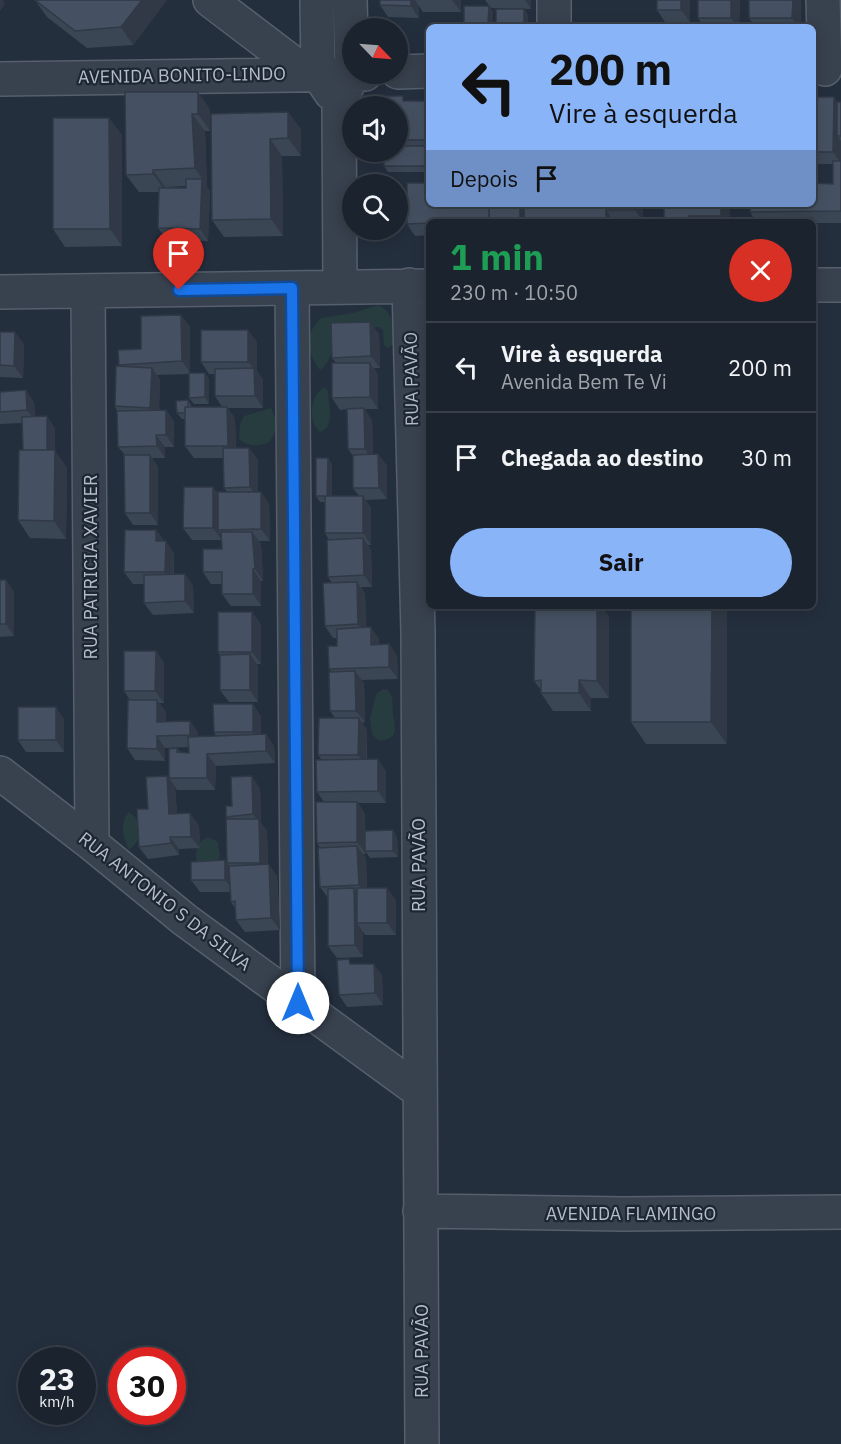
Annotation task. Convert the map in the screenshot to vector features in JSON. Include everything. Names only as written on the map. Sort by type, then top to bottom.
[{"type":"street","points":[[210,0],[312,74],[339,106]]},
{"type":"street","points":[[312,74],[317,0]]},
{"type":"street","points":[[350,0],[350,18]]},
{"type":"street","points":[[554,0],[554,24]]},
{"type":"street","points":[[824,0],[826,69]]},
{"type":"street","points":[[408,72],[426,71]]},
{"type":"street","name":"AVENIDA BONITO-LINDO","points":[[0,79],[342,74]]},
{"type":"street","points":[[340,286],[339,106],[348,84]]},
{"type":"street","points":[[816,285],[841,285]]},
{"type":"street","points":[[0,292],[419,286]]},
{"type":"street","name":"RUA PAVÃO","points":[[419,286],[419,1091],[422,1444]]},
{"type":"street","points":[[292,288],[298,1003]]},
{"type":"street","name":"RUA PATRICIA XAVIER","points":[[88,291],[92,844]]},
{"type":"street","name":"RUA ANTONIO S DA SILVA","points":[[0,773],[92,844],[184,920],[419,1091]]},
{"type":"street","name":"AVENIDA FLAMINGO","points":[[420,1211],[622,1214],[841,1212]]},
{"type":"green space","points":[[378,305],[390,316],[396,343],[388,348],[384,345],[383,330],[379,327],[337,331],[330,358],[320,370],[312,356],[309,343],[312,331],[321,318],[353,313]]},
{"type":"green space","points":[[325,387],[328,391],[330,420],[325,429],[320,432],[313,421],[312,408],[316,396]]},
{"type":"green space","points":[[271,408],[276,425],[269,442],[253,445],[246,444],[239,439],[240,424],[244,416]]},
{"type":"green space","points":[[383,689],[388,690],[391,696],[395,732],[390,738],[379,741],[372,734],[370,719],[376,694]]},
{"type":"green space","points":[[129,812],[137,820],[140,831],[137,841],[129,850],[123,825]]},
{"type":"green space","points":[[208,837],[218,842],[220,859],[219,857],[218,861],[198,864],[197,848]]},
{"type":"building","points":[[35,0],[142,0],[121,27],[75,31]]},
{"type":"building","points":[[380,0],[411,0],[411,6],[380,5]]},
{"type":"building","points":[[657,0],[681,0],[681,10],[657,10]]},
{"type":"building","points":[[698,0],[731,0],[731,18],[698,18]]},
{"type":"building","points":[[749,0],[793,0],[792,18],[749,18]]},
{"type":"building","points":[[464,6],[489,6],[488,23],[464,23]]},
{"type":"building","points":[[496,9],[524,9],[524,24],[496,24]]},
{"type":"building","points":[[125,92],[198,92],[198,114],[192,114],[195,168],[153,170],[153,174],[126,175]]},
{"type":"building","points":[[816,97],[834,97],[833,152],[816,152]]},
{"type":"building","points":[[408,101],[426,101],[426,140],[408,140]]},
{"type":"building","points":[[837,102],[841,102],[841,136],[837,136]]},
{"type":"building","points":[[288,112],[288,138],[270,139],[271,219],[212,220],[211,114]]},
{"type":"building","points":[[53,118],[109,118],[110,229],[53,229]]},
{"type":"building","points":[[408,146],[426,146],[426,166],[384,166],[384,162],[408,162]]},
{"type":"building","points":[[833,161],[841,161],[841,211],[750,212],[750,207],[816,207],[816,183],[833,184]]},
{"type":"building","points":[[186,179],[202,179],[200,229],[158,228],[159,188],[186,188]]},
{"type":"building","points":[[408,183],[426,183],[426,207],[489,207],[490,219],[426,219],[426,223],[408,224]]},
{"type":"building","points":[[489,207],[520,207],[520,218],[489,218]]},
{"type":"building","points":[[524,207],[635,207],[635,210],[606,210],[606,218],[524,219]]},
{"type":"building","points":[[664,207],[721,207],[721,216],[664,219]]},
{"type":"building","points":[[181,315],[182,361],[119,365],[118,350],[141,349],[141,316]]},
{"type":"building","points":[[370,322],[371,356],[332,358],[331,323]]},
{"type":"building","points":[[201,330],[248,330],[248,362],[201,362]]},
{"type":"building","points":[[0,332],[15,332],[14,366],[0,365]]},
{"type":"building","points":[[332,363],[370,363],[370,397],[332,398]]},
{"type":"building","points":[[116,366],[152,368],[150,408],[115,406]]},
{"type":"building","points":[[254,368],[255,396],[215,396],[215,369]]},
{"type":"building","points":[[189,373],[205,373],[205,397],[189,398]]},
{"type":"building","points":[[26,390],[27,410],[0,412],[0,392]]},
{"type":"building","points":[[188,400],[185,413],[177,413],[176,401]]},
{"type":"building","points":[[185,407],[227,407],[228,446],[185,446]]},
{"type":"building","points":[[364,408],[365,449],[348,449],[347,409]]},
{"type":"building","points":[[166,410],[166,435],[156,435],[157,446],[118,447],[117,411]]},
{"type":"building","points":[[47,416],[47,450],[23,450],[22,417]]},
{"type":"building","points":[[223,448],[249,448],[250,487],[224,488]]},
{"type":"building","points":[[19,450],[55,450],[54,521],[18,520]]},
{"type":"building","points":[[378,454],[379,488],[353,488],[353,455]]},
{"type":"building","points":[[124,455],[150,455],[150,513],[125,513]]},
{"type":"building","points":[[316,458],[328,458],[327,496],[316,496]]},
{"type":"building","points":[[184,487],[213,487],[213,528],[183,528]]},
{"type":"building","points":[[218,492],[261,492],[261,529],[218,530]]},
{"type":"building","points":[[325,496],[363,496],[363,533],[325,533]]},
{"type":"building","points":[[125,530],[156,530],[156,541],[166,541],[165,572],[124,572]]},
{"type":"building","points":[[221,532],[252,532],[255,569],[253,569],[253,594],[222,594],[222,572],[203,572],[203,549],[222,549]]},
{"type":"building","points":[[363,538],[364,575],[328,577],[327,540]]},
{"type":"building","points":[[185,574],[185,601],[144,603],[144,575]]},
{"type":"building","points":[[0,580],[6,580],[6,624],[0,624]]},
{"type":"building","points":[[357,582],[358,624],[325,626],[323,583]]},
{"type":"building","points":[[535,609],[597,609],[597,681],[579,680],[579,693],[541,693],[541,680],[534,681]]},
{"type":"building","points":[[631,609],[712,609],[711,722],[631,722]]},
{"type":"building","points":[[218,612],[252,612],[252,652],[218,652]]},
{"type":"building","points":[[371,627],[371,645],[389,644],[389,667],[329,669],[328,646],[337,646],[337,629]]},
{"type":"building","points":[[124,651],[156,651],[155,691],[124,691]]},
{"type":"building","points":[[250,654],[250,690],[220,690],[220,655]]},
{"type":"building","points":[[355,671],[356,711],[330,711],[329,672]]},
{"type":"building","points":[[128,700],[157,700],[157,722],[190,721],[190,735],[157,736],[157,749],[127,748]]},
{"type":"building","points":[[213,704],[253,704],[253,732],[214,732]]},
{"type":"building","points":[[18,707],[56,707],[56,740],[18,740]]},
{"type":"building","points":[[319,718],[359,718],[358,755],[318,755]]},
{"type":"building","points":[[266,734],[266,751],[207,754],[207,778],[169,778],[169,749],[177,748],[177,752],[189,753],[188,737]]},
{"type":"building","points":[[378,759],[378,791],[317,792],[316,760]]},
{"type":"building","points":[[167,776],[169,814],[190,813],[191,837],[170,837],[171,843],[139,847],[137,809],[148,809],[146,777]]},
{"type":"building","points":[[252,776],[253,814],[226,817],[226,806],[232,806],[231,777]]},
{"type":"building","points":[[316,802],[357,802],[357,842],[317,843]]},
{"type":"building","points":[[226,819],[259,819],[260,863],[227,863]]},
{"type":"building","points":[[393,830],[393,851],[365,851],[365,831]]},
{"type":"building","points":[[357,846],[359,885],[320,887],[318,848]]},
{"type":"building","points":[[225,860],[225,880],[191,880],[191,862]]},
{"type":"building","points":[[269,864],[271,918],[236,920],[235,901],[231,902],[229,866]]},
{"type":"building","points":[[354,888],[355,945],[328,946],[328,889]]},
{"type":"building","points":[[357,888],[387,888],[387,923],[357,923]]},
{"type":"building","points":[[349,959],[350,964],[374,964],[375,993],[339,995],[337,960]]},
{"type":"route","points":[[179,290],[292,288],[298,1003]]}]
